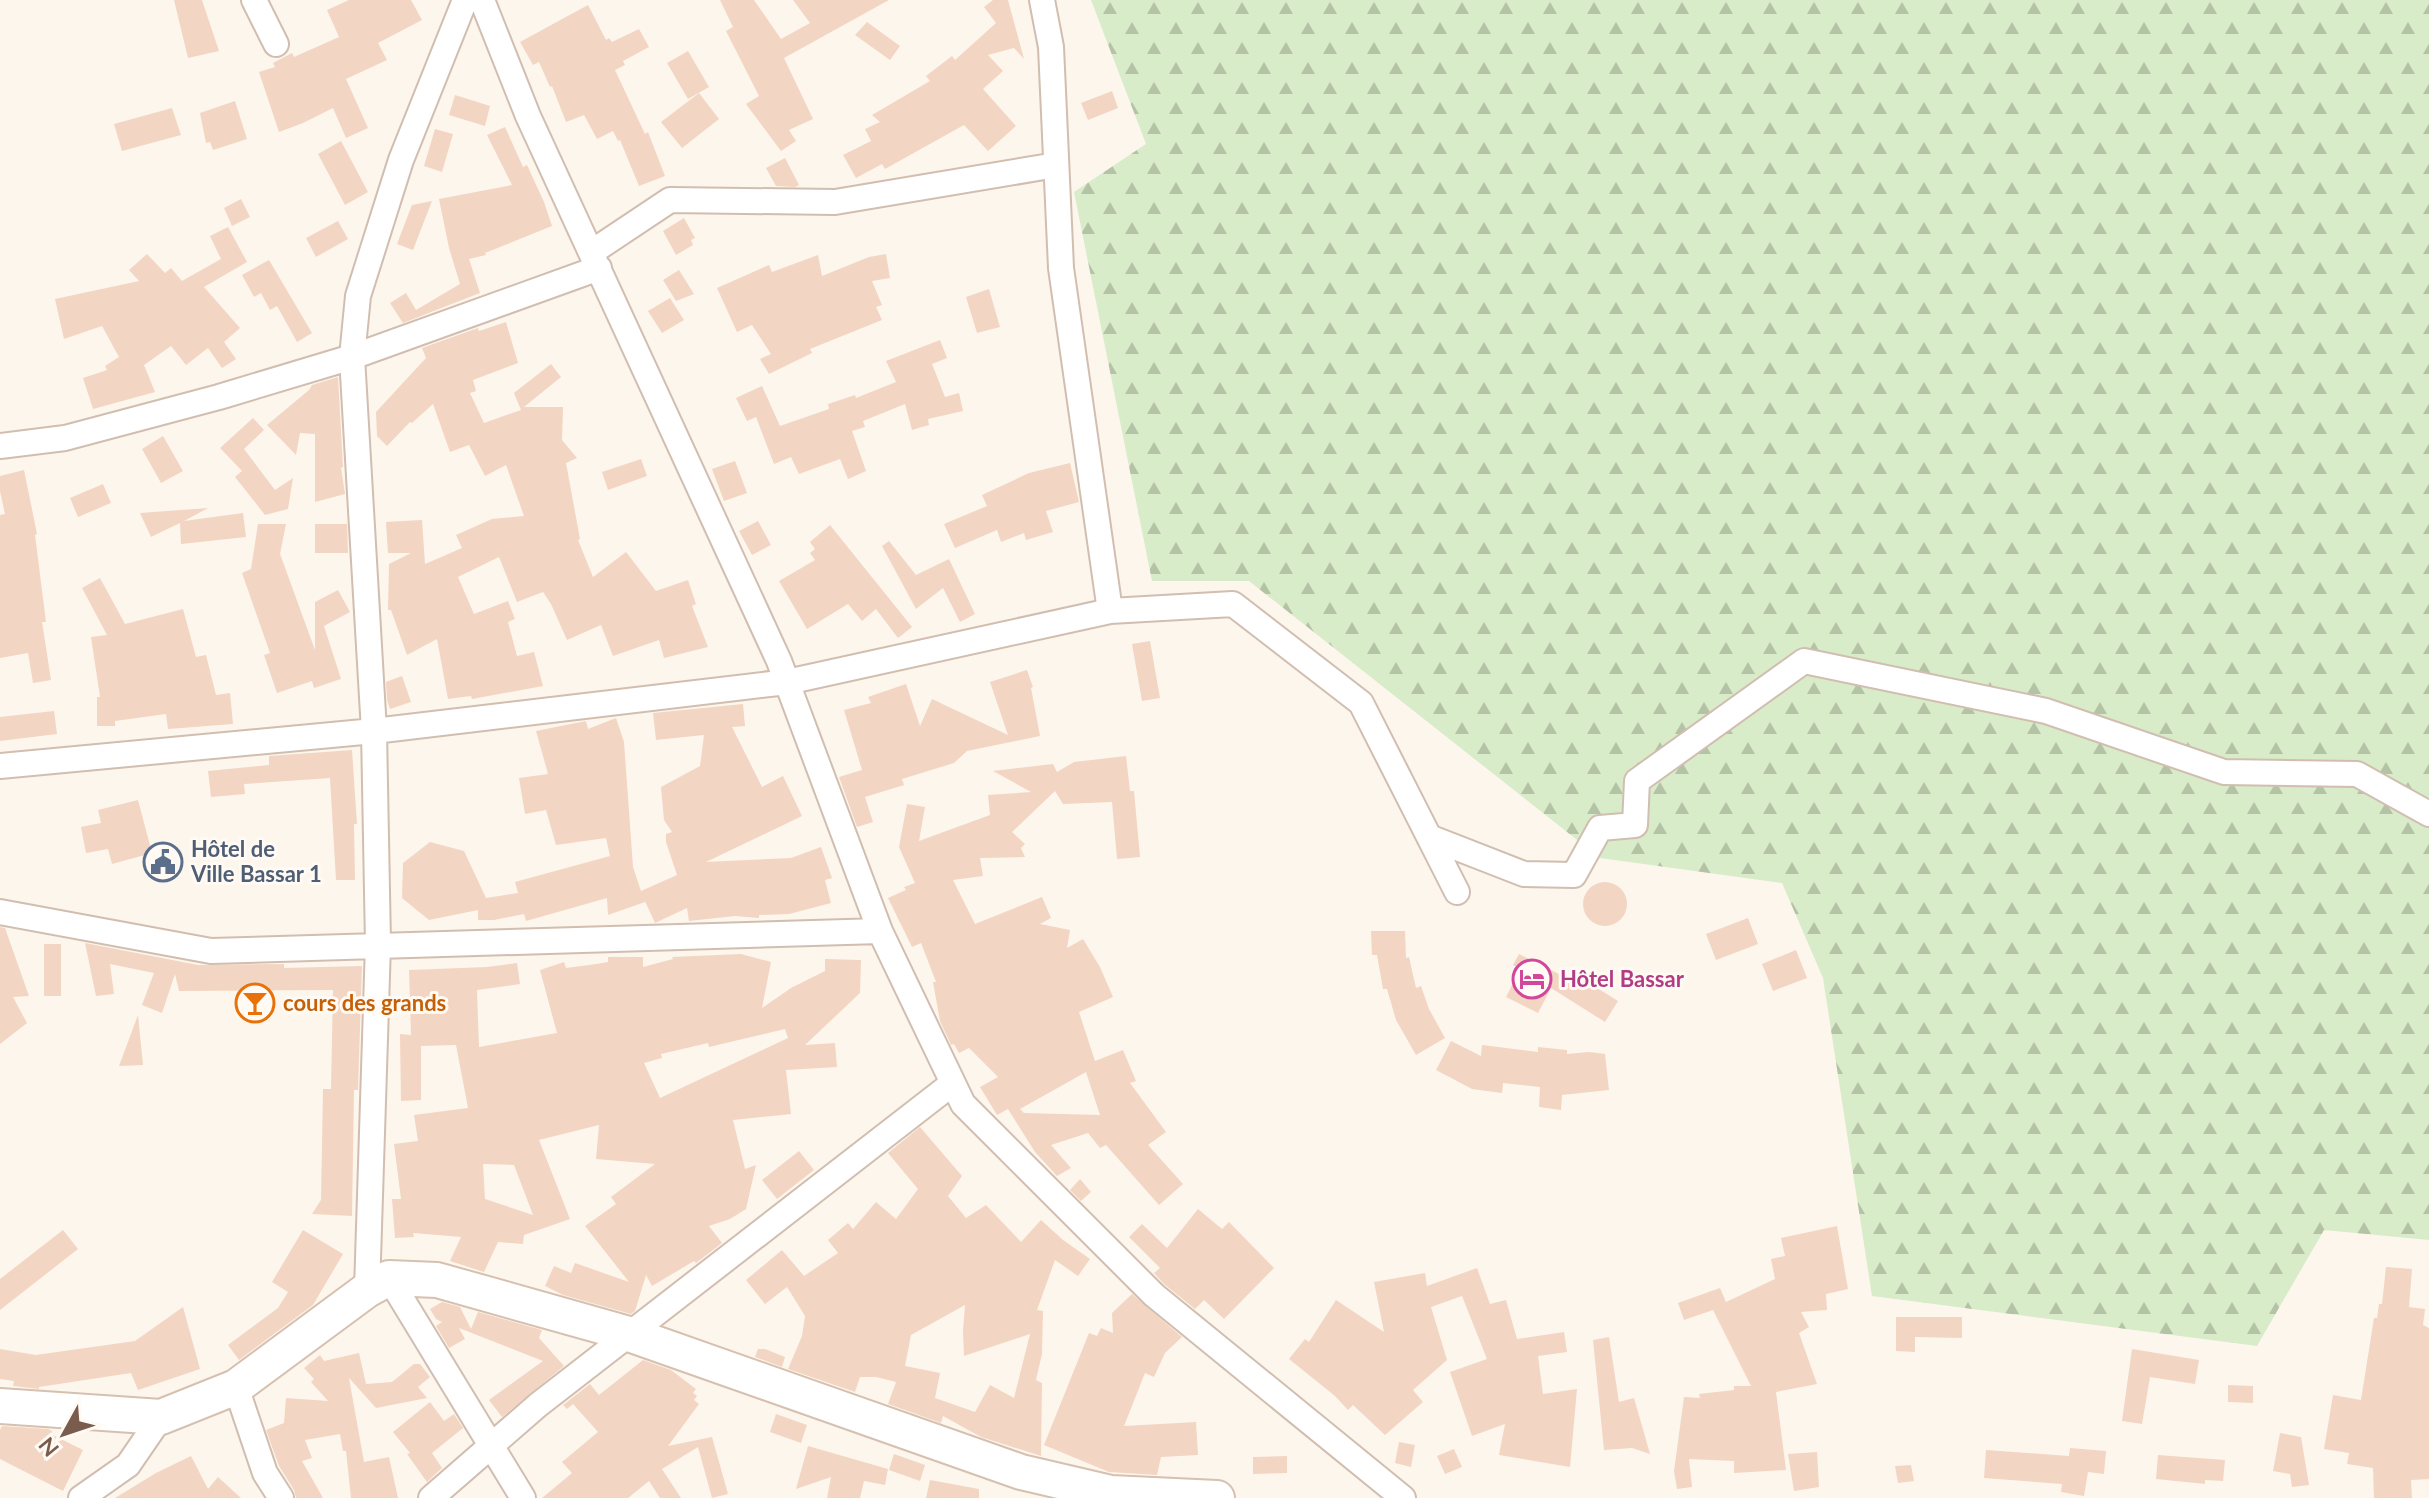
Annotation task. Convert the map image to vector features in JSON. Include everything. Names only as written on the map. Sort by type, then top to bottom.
[{"type":"street","points":[[254,0],[276,44]]},
{"type":"street","points":[[465,0],[401,160],[358,296],[352,357],[374,731],[378,944],[378,1284],[492,1445],[523,1498]]},
{"type":"street","points":[[482,0],[528,116],[787,682],[880,931],[963,1104],[1154,1295],[1403,1498]]},
{"type":"street","points":[[1042,0],[1051,47],[1061,268],[1110,611]]},
{"type":"street","points":[[0,446],[65,438],[352,357],[595,260],[670,200],[835,202],[1056,165]]},
{"type":"street","points":[[0,766],[374,731],[787,682],[1110,611],[1233,604],[1361,703],[1457,892]]},
{"type":"street","points":[[1429,837],[1524,874],[1574,875],[1600,828],[1635,825],[1637,781],[1804,661],[2046,711],[2224,772],[2357,774],[2429,814]]},
{"type":"street","points":[[0,912],[211,951],[880,931]]},
{"type":"street","points":[[431,1498],[629,1334],[953,1083]]},
{"type":"street","points":[[0,1406],[161,1417],[236,1387],[378,1284],[437,1280],[629,1334],[1021,1472],[1110,1496],[1217,1498]]},
{"type":"street","points":[[236,1387],[265,1473],[281,1498]]},
{"type":"street","points":[[81,1498],[128,1465],[161,1417]]},
{"type":"green space","points":[[1091,0],[2429,0],[2429,1240],[2324,1230],[2257,1346],[1872,1296],[1823,978],[1782,883],[1600,858],[1249,581],[1152,581],[1074,192],[1146,144]]},
{"type":"building","points":[[174,0],[202,0],[219,51],[188,58]]},
{"type":"building","points":[[349,0],[411,0],[422,20],[378,43],[387,60],[346,79],[368,128],[346,138],[333,108],[279,132],[259,72],[275,67],[273,63],[292,53],[294,57],[339,37],[327,10]]},
{"type":"building","points":[[720,0],[754,0],[781,39],[810,23],[793,0],[889,0],[784,58],[813,119],[789,130],[796,141],[781,151],[746,104],[759,96],[726,31],[733,27]]},
{"type":"building","points":[[993,0],[1008,0],[1024,59],[1014,48],[988,55],[1003,71],[983,89],[1016,126],[988,151],[964,125],[885,169],[882,164],[856,178],[843,155],[871,141],[865,129],[880,122],[872,115],[930,81],[926,76],[952,56],[955,60],[996,23],[984,7]]},
{"type":"building","points":[[588,5],[606,40],[609,38],[612,42],[639,29],[649,47],[623,61],[625,65],[615,70],[645,134],[648,132],[665,176],[639,186],[620,140],[613,131],[597,139],[584,115],[566,122],[539,62],[533,65],[520,42]]},
{"type":"building","points":[[867,22],[900,46],[890,60],[855,35]]},
{"type":"building","points":[[688,51],[709,87],[688,99],[667,63]]},
{"type":"building","points":[[1112,91],[1118,108],[1088,120],[1081,103]]},
{"type":"building","points":[[699,93],[719,119],[682,148],[661,122]]},
{"type":"building","points":[[455,95],[490,106],[485,126],[449,115]]},
{"type":"building","points":[[235,101],[247,139],[213,150],[210,142],[206,143],[200,113]]},
{"type":"building","points":[[172,108],[181,135],[122,151],[114,124]]},
{"type":"building","points":[[505,127],[523,167],[527,165],[552,226],[486,255],[469,259],[480,293],[403,323],[390,303],[406,293],[416,310],[460,284],[439,199],[512,185],[487,135]]},
{"type":"building","points":[[435,129],[453,134],[442,172],[424,166]]},
{"type":"building","points":[[341,141],[368,192],[345,205],[318,154]]},
{"type":"building","points":[[785,158],[799,185],[795,187],[776,186],[766,168]]},
{"type":"building","points":[[241,199],[250,217],[232,226],[224,208]]},
{"type":"building","points":[[432,201],[413,250],[397,244],[412,205]]},
{"type":"building","points":[[684,218],[695,238],[691,240],[693,245],[676,255],[663,231]]},
{"type":"building","points":[[338,221],[348,239],[316,257],[306,238]]},
{"type":"building","points":[[228,227],[247,262],[204,287],[240,328],[224,342],[236,359],[222,368],[208,348],[186,365],[171,346],[144,365],[155,392],[93,409],[83,378],[107,370],[105,366],[119,357],[102,326],[64,339],[55,299],[139,281],[129,270],[147,254],[165,273],[171,268],[182,281],[221,259],[210,236]]},
{"type":"building","points":[[886,254],[890,278],[872,281],[882,305],[876,307],[882,320],[810,349],[812,353],[769,374],[760,359],[771,354],[752,325],[737,332],[717,288],[769,265],[772,272],[818,255],[822,276],[869,257]]},
{"type":"building","points":[[269,260],[312,333],[297,342],[277,306],[270,310],[261,293],[254,297],[242,275]]},
{"type":"building","points":[[679,270],[694,294],[676,301],[663,280]]},
{"type":"building","points":[[989,289],[1000,327],[977,333],[966,297]]},
{"type":"building","points":[[670,298],[684,320],[662,333],[648,311]]},
{"type":"building","points":[[506,322],[518,363],[473,380],[476,391],[470,393],[484,423],[521,410],[514,393],[551,364],[561,377],[524,407],[563,407],[562,440],[577,458],[566,463],[578,540],[593,577],[626,552],[656,591],[688,580],[696,604],[692,606],[708,647],[664,658],[659,640],[613,656],[601,625],[567,640],[543,592],[517,602],[499,557],[458,577],[474,614],[508,601],[515,619],[508,622],[517,656],[534,652],[543,686],[472,699],[471,696],[448,699],[437,639],[407,655],[391,610],[388,610],[389,564],[411,553],[388,553],[386,522],[422,520],[425,564],[462,548],[456,535],[492,519],[524,516],[506,465],[485,476],[469,445],[450,452],[433,404],[387,446],[377,436],[376,412],[426,358],[422,348],[478,328],[479,331]]},
{"type":"building","points":[[940,340],[947,358],[932,364],[945,397],[959,393],[963,411],[928,419],[929,425],[912,430],[905,404],[863,421],[865,427],[852,431],[866,471],[848,479],[840,459],[799,474],[791,457],[774,464],[756,417],[747,421],[736,398],[762,386],[780,426],[829,409],[828,404],[855,395],[856,398],[896,382],[886,361]]},
{"type":"building","points":[[338,377],[341,468],[345,494],[315,502],[315,434],[300,433],[296,455],[267,425],[312,385]]},
{"type":"building","points":[[253,418],[264,430],[244,449],[275,490],[293,478],[288,509],[265,515],[235,477],[242,471],[220,448]]},
{"type":"building","points":[[163,436],[183,471],[161,483],[142,449]]},
{"type":"building","points":[[641,459],[647,476],[608,490],[602,472]]},
{"type":"building","points":[[735,461],[747,493],[724,501],[712,469]]},
{"type":"building","points":[[1070,463],[1079,502],[1046,511],[1053,532],[1026,540],[1024,533],[1001,542],[997,530],[955,548],[944,524],[987,506],[982,495],[1029,473]]},
{"type":"building","points":[[24,470],[37,534],[46,622],[42,622],[51,680],[33,683],[28,653],[0,658],[0,515],[5,514],[0,476]]},
{"type":"building","points":[[103,484],[111,503],[78,517],[70,498]]},
{"type":"building","points":[[208,508],[184,521],[243,513],[246,537],[181,544],[180,523],[151,537],[140,513]]},
{"type":"building","points":[[758,521],[771,545],[752,555],[739,531]]},
{"type":"building","points":[[258,524],[286,524],[280,554],[315,650],[315,602],[338,590],[350,612],[324,626],[341,679],[314,688],[312,681],[277,693],[264,655],[270,653],[242,573],[251,569]]},
{"type":"building","points":[[315,524],[347,524],[348,553],[315,553]]},
{"type":"building","points":[[830,525],[912,627],[898,638],[876,609],[862,621],[848,604],[807,629],[779,581],[815,560],[810,553],[815,549],[810,542]]},
{"type":"building","points":[[889,541],[916,575],[949,559],[975,614],[960,622],[943,588],[916,609],[882,546]]},
{"type":"building","points":[[100,578],[125,624],[183,609],[196,657],[206,655],[216,695],[230,693],[233,724],[168,729],[166,714],[115,721],[115,726],[97,726],[97,697],[100,697],[91,637],[107,635],[82,588]]},
{"type":"building","points":[[1150,641],[1160,698],[1142,701],[1132,644]]},
{"type":"building","points":[[1027,670],[1033,687],[1040,736],[967,751],[954,763],[902,779],[904,785],[865,797],[873,822],[857,827],[839,777],[862,770],[844,710],[871,703],[868,697],[906,684],[920,726],[932,699],[1008,735],[990,682]]},
{"type":"building","points":[[402,676],[411,702],[390,709],[386,682]]},
{"type":"building","points":[[743,704],[745,726],[732,727],[762,787],[783,776],[802,816],[706,862],[791,858],[821,847],[832,878],[825,880],[831,903],[789,914],[759,915],[759,918],[735,916],[689,921],[687,908],[655,923],[644,899],[645,902],[608,915],[607,898],[526,921],[524,914],[478,920],[478,910],[429,920],[402,898],[403,863],[430,842],[464,851],[486,898],[518,893],[515,882],[610,856],[606,838],[556,845],[546,810],[525,814],[519,778],[548,774],[536,731],[586,721],[588,729],[616,718],[624,742],[633,867],[641,891],[677,875],[666,842],[666,834],[672,832],[664,820],[661,787],[700,766],[704,735],[656,740],[653,713]]},
{"type":"building","points":[[54,711],[57,734],[0,741],[0,717]]},
{"type":"building","points":[[352,750],[357,824],[354,824],[355,880],[336,880],[330,778],[244,784],[245,794],[211,797],[208,771],[269,765],[269,756]]},
{"type":"building","points":[[1126,756],[1130,791],[1134,791],[1140,857],[1117,859],[1112,802],[1063,804],[1055,791],[1012,832],[1025,844],[1021,848],[1025,857],[980,858],[983,876],[953,880],[975,924],[1042,897],[1051,918],[1040,924],[1070,930],[1067,948],[1083,939],[1113,997],[1079,1012],[1095,1061],[1123,1050],[1136,1081],[1130,1083],[1166,1132],[1148,1145],[1183,1184],[1159,1205],[1106,1145],[1100,1148],[1088,1133],[1051,1145],[1071,1168],[1057,1176],[1035,1152],[1008,1109],[997,1115],[980,1087],[998,1077],[969,1048],[959,1053],[954,1044],[951,1045],[940,1021],[933,982],[936,982],[921,943],[912,947],[888,898],[915,883],[899,847],[907,804],[925,807],[919,841],[990,815],[988,795],[1031,792],[993,771],[1053,764],[1057,772],[1074,762]],"holes":[[[1086,1072],[1100,1115],[1024,1113],[1020,1109]]]},
{"type":"building","points":[[138,800],[152,853],[112,864],[108,849],[86,853],[81,827],[101,823],[98,810]]},
{"type":"building","points":[[169,848],[176,864],[160,872],[153,856]]},
{"type":"building","points":[[1605,882],[1621,888],[1627,904],[1621,920],[1605,926],[1589,920],[1583,904],[1589,888]]},
{"type":"building","points":[[1748,918],[1758,944],[1716,960],[1706,934]]},
{"type":"building","points":[[0,927],[5,928],[29,996],[13,997],[27,1023],[0,1044]]},
{"type":"building","points":[[1371,931],[1405,931],[1406,958],[1409,957],[1416,988],[1421,986],[1445,1038],[1416,1055],[1396,1020],[1387,989],[1383,989],[1377,955],[1372,955]]},
{"type":"building","points":[[85,943],[198,965],[284,964],[284,968],[362,966],[358,1090],[354,1090],[352,1216],[312,1214],[321,1200],[323,1089],[331,1089],[333,990],[179,991],[175,974],[162,1013],[142,1005],[154,973],[110,964],[114,994],[96,996]]},
{"type":"building","points":[[44,944],[61,944],[61,996],[44,996]]},
{"type":"building","points":[[1796,950],[1807,978],[1773,991],[1762,964]]},
{"type":"building","points":[[741,954],[771,962],[762,1008],[791,988],[825,971],[825,959],[861,960],[860,993],[805,1045],[835,1043],[837,1067],[786,1070],[791,1114],[733,1120],[745,1169],[756,1165],[746,1209],[730,1219],[709,1226],[722,1243],[696,1263],[694,1261],[652,1286],[646,1275],[635,1311],[631,1314],[563,1295],[545,1286],[554,1266],[571,1273],[575,1263],[629,1282],[585,1226],[616,1204],[611,1197],[655,1164],[596,1159],[599,1125],[539,1140],[570,1219],[524,1235],[523,1244],[498,1242],[484,1272],[450,1261],[461,1237],[413,1233],[414,1237],[395,1238],[392,1199],[401,1199],[394,1144],[418,1141],[414,1115],[468,1108],[456,1045],[421,1046],[421,1100],[401,1101],[400,1034],[411,1035],[409,970],[517,963],[520,984],[477,990],[479,1047],[557,1033],[540,970],[564,962],[566,968],[608,962],[608,957],[643,957],[643,967],[672,957]],"holes":[[[785,1029],[788,1038],[660,1098],[644,1063],[662,1058],[661,1054],[708,1043],[709,1047]],[[483,1164],[514,1165],[533,1215],[485,1199]]]},
{"type":"building","points":[[1519,954],[1583,986],[1586,981],[1618,1001],[1605,1022],[1551,988],[1538,1013],[1506,997],[1520,969],[1513,965]]},
{"type":"building","points":[[138,1015],[143,1065],[119,1066]]},
{"type":"building","points":[[1451,1041],[1481,1056],[1482,1045],[1538,1052],[1538,1047],[1567,1050],[1567,1054],[1605,1054],[1609,1090],[1562,1095],[1561,1110],[1539,1107],[1540,1087],[1503,1083],[1502,1093],[1472,1089],[1436,1070]]},
{"type":"building","points":[[920,1127],[962,1176],[948,1196],[966,1218],[986,1205],[1021,1242],[1041,1220],[1090,1259],[1078,1276],[1055,1260],[1037,1310],[1043,1311],[1042,1354],[1036,1380],[1042,1383],[1041,1456],[981,1437],[943,1416],[941,1423],[888,1404],[896,1382],[860,1377],[855,1392],[788,1369],[802,1336],[805,1316],[787,1287],[765,1304],[746,1280],[782,1250],[804,1276],[838,1253],[828,1240],[848,1223],[853,1229],[876,1202],[896,1219],[918,1189],[888,1153]],"holes":[[[965,1305],[964,1356],[1030,1334],[1014,1398],[990,1385],[975,1412],[935,1398],[940,1373],[905,1366],[911,1335]]]},
{"type":"building","points":[[799,1151],[814,1170],[777,1199],[762,1180]]},
{"type":"building","points":[[1080,1179],[1091,1192],[1081,1201],[1070,1190]]},
{"type":"building","points":[[1198,1209],[1222,1229],[1229,1222],[1274,1268],[1224,1319],[1204,1300],[1195,1309],[1164,1284],[1154,1273],[1160,1268],[1129,1237],[1142,1224],[1167,1248]]},
{"type":"building","points":[[1837,1226],[1848,1289],[1826,1294],[1827,1310],[1801,1312],[1809,1327],[1799,1333],[1817,1384],[1776,1392],[1786,1470],[1734,1473],[1734,1461],[1689,1459],[1692,1487],[1677,1489],[1674,1471],[1684,1397],[1700,1398],[1699,1394],[1734,1390],[1734,1386],[1751,1386],[1713,1310],[1684,1320],[1678,1303],[1720,1288],[1726,1302],[1775,1279],[1771,1259],[1785,1256],[1781,1238]]},
{"type":"building","points":[[63,1230],[78,1249],[0,1310],[0,1279]]},
{"type":"building","points":[[303,1230],[343,1254],[313,1305],[239,1360],[228,1345],[278,1308],[288,1292],[272,1282]]},
{"type":"building","points":[[2386,1267],[2412,1269],[2409,1307],[2425,1309],[2423,1325],[2429,1328],[2429,1479],[2411,1480],[2412,1498],[2374,1498],[2373,1468],[2347,1464],[2349,1453],[2324,1449],[2333,1395],[2361,1400],[2374,1318],[2377,1318],[2379,1304],[2382,1304]]},
{"type":"building","points":[[1477,1268],[1490,1304],[1506,1300],[1517,1339],[1564,1332],[1567,1352],[1538,1356],[1543,1394],[1577,1389],[1570,1467],[1499,1455],[1505,1424],[1472,1436],[1450,1372],[1487,1359],[1462,1296],[1431,1307],[1447,1360],[1413,1390],[1423,1402],[1385,1435],[1353,1405],[1348,1410],[1289,1359],[1305,1339],[1309,1342],[1336,1300],[1384,1332],[1374,1282],[1425,1273],[1427,1286]]},
{"type":"building","points":[[1132,1294],[1182,1337],[1165,1353],[1154,1377],[1145,1373],[1124,1426],[1196,1422],[1198,1455],[1161,1457],[1157,1475],[1109,1472],[1044,1445],[1089,1333],[1097,1336],[1101,1328],[1113,1333],[1112,1313]]},
{"type":"building","points":[[442,1302],[460,1307],[471,1329],[478,1312],[542,1330],[539,1338],[564,1366],[502,1417],[489,1400],[543,1361],[459,1328],[465,1339],[449,1348],[436,1326],[442,1322],[430,1309]]},
{"type":"building","points":[[183,1307],[200,1369],[138,1390],[131,1373],[39,1389],[13,1386],[14,1381],[0,1379],[0,1349],[36,1355],[135,1341]]},
{"type":"building","points":[[1896,1317],[1962,1317],[1962,1338],[1915,1337],[1915,1352],[1896,1351]]},
{"type":"building","points":[[1609,1337],[1619,1402],[1634,1398],[1650,1454],[1632,1448],[1604,1450],[1593,1340]]},
{"type":"building","points":[[758,1349],[785,1357],[782,1367],[755,1357]]},
{"type":"building","points":[[2132,1349],[2199,1360],[2195,1384],[2150,1377],[2142,1424],[2122,1421]]},
{"type":"building","points":[[359,1353],[366,1384],[392,1382],[414,1364],[420,1364],[430,1377],[418,1387],[427,1398],[376,1408],[349,1378],[364,1462],[389,1457],[398,1498],[351,1498],[346,1451],[343,1451],[340,1434],[305,1440],[312,1458],[302,1461],[323,1498],[296,1498],[279,1466],[266,1430],[284,1423],[286,1398],[328,1401],[311,1382],[314,1379],[304,1368],[320,1355],[324,1361]]},
{"type":"building","points":[[643,1360],[671,1370],[696,1389],[694,1400],[699,1404],[668,1446],[712,1437],[728,1494],[712,1498],[698,1447],[662,1469],[681,1498],[660,1498],[649,1481],[628,1498],[542,1498],[572,1473],[562,1462],[598,1432],[573,1404],[567,1409],[563,1405],[590,1384],[599,1395]]},
{"type":"building","points":[[2228,1385],[2253,1386],[2253,1403],[2228,1402]]},
{"type":"building","points":[[430,1402],[444,1421],[454,1414],[463,1428],[432,1453],[442,1468],[427,1482],[393,1432]]},
{"type":"building","points":[[776,1414],[807,1425],[801,1443],[770,1432]]},
{"type":"building","points":[[2,1426],[48,1429],[52,1431],[51,1434],[83,1450],[63,1491],[0,1459]]},
{"type":"building","points":[[2280,1433],[2301,1437],[2309,1485],[2292,1487],[2290,1474],[2273,1471]]},
{"type":"building","points":[[1399,1442],[1415,1445],[1411,1467],[1395,1463]]},
{"type":"building","points":[[808,1446],[888,1469],[885,1485],[864,1481],[860,1498],[827,1498],[831,1477],[796,1489]]},
{"type":"building","points":[[2070,1448],[2106,1451],[2104,1474],[2088,1472],[2084,1496],[2061,1492],[2062,1484],[1984,1478],[1986,1450],[2069,1456]]},
{"type":"building","points":[[1454,1449],[1462,1467],[1445,1474],[1437,1456]]},
{"type":"building","points":[[1817,1452],[1819,1487],[1794,1491],[1788,1454]]},
{"type":"building","points":[[894,1454],[925,1465],[920,1481],[889,1470]]},
{"type":"building","points":[[2158,1455],[2225,1460],[2223,1481],[2205,1480],[2205,1484],[2156,1479]]},
{"type":"building","points":[[191,1456],[208,1489],[218,1477],[241,1498],[115,1498],[156,1473]]},
{"type":"building","points":[[1287,1456],[1287,1473],[1253,1474],[1253,1457]]},
{"type":"building","points":[[1911,1465],[1914,1481],[1898,1483],[1895,1466]]},
{"type":"building","points":[[930,1480],[979,1489],[979,1498],[926,1498]]},
{"type":"place","name":"Hôtel de Ville Bassar 1","points":[[163,862]]},
{"type":"place","name":"Hôtel Bassar","points":[[1532,979]]},
{"type":"place","name":"cours des grands","points":[[255,1003]]}]
